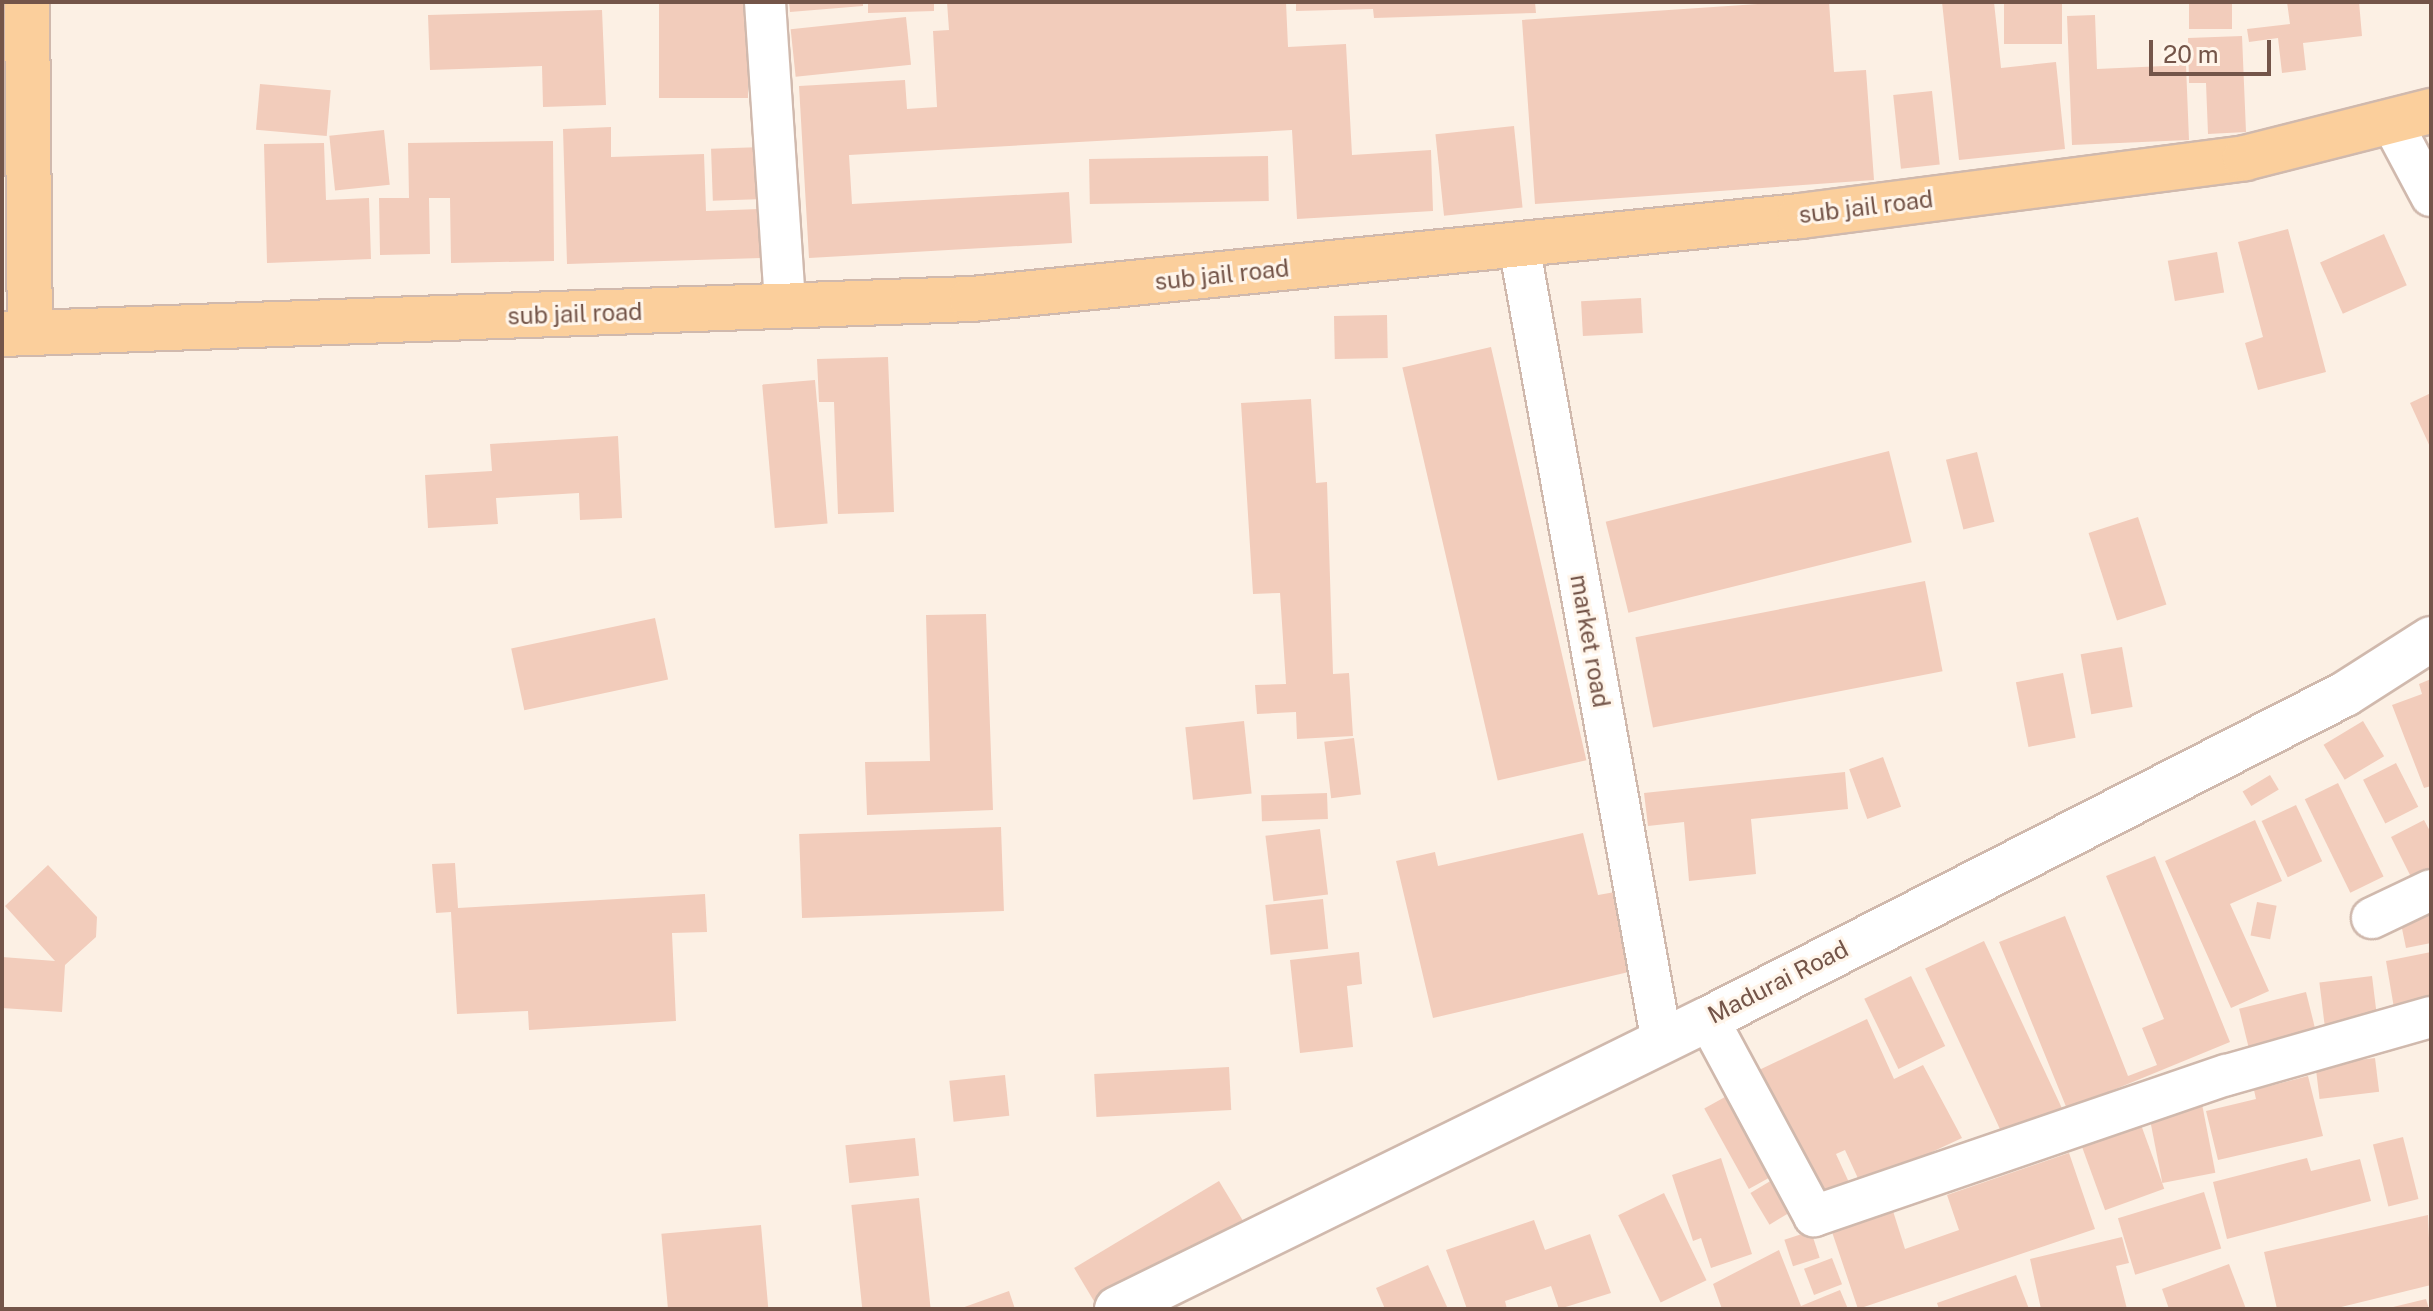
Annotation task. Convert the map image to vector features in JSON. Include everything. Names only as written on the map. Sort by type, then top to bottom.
[{"type":"main road","points":[[16,334],[27,2]]},
{"type":"main road","name":"sub jail road","points":[[16,334],[972,299],[1519,245],[2245,158],[2411,116]]},
{"type":"main road","name":"Madurai Road","points":[[1117,1309],[1661,1037],[1708,1019],[2345,694],[2431,639]]},
{"type":"street","points":[[765,2],[785,307]]},
{"type":"street","points":[[2411,116],[2431,196]]},
{"type":"street","name":"market road","points":[[1519,245],[1661,1037]]},
{"type":"street","points":[[2372,918],[2431,890]]},
{"type":"street","points":[[1708,1019],[1814,1216],[2227,1075],[2431,1017]]},
{"type":"building","points":[[659,2],[748,2],[748,98],[659,98]]},
{"type":"building","points":[[789,2],[863,2],[863,6],[790,12]]},
{"type":"building","points":[[868,2],[934,2],[934,11],[868,13]]},
{"type":"building","points":[[947,2],[1286,2],[1288,47],[1346,44],[1352,155],[1431,150],[1433,211],[1297,219],[1292,130],[849,155],[852,204],[1069,192],[1072,243],[809,258],[799,86],[905,80],[907,109],[937,107],[933,31],[949,30]]},
{"type":"building","points":[[1296,2],[1535,2],[1536,13],[1374,18],[1373,9],[1296,11]]},
{"type":"building","points":[[1787,2],[1829,2],[1834,72],[1866,70],[1874,180],[1535,204],[1522,20]]},
{"type":"building","points":[[1942,2],[1994,2],[2001,68],[2056,62],[2065,149],[1959,160]]},
{"type":"building","points":[[2004,2],[2062,2],[2062,44],[2004,44]]},
{"type":"building","points":[[2189,2],[2232,2],[2232,29],[2189,29]]},
{"type":"building","points":[[2287,2],[2359,2],[2362,36],[2303,43],[2306,70],[2282,73],[2278,38],[2249,42],[2247,29],[2290,24]]},
{"type":"building","points":[[602,10],[606,105],[543,107],[542,66],[430,70],[428,15]]},
{"type":"building","points":[[2095,15],[2097,69],[2186,65],[2189,140],[2072,145],[2067,16]]},
{"type":"building","points":[[906,17],[911,65],[796,77],[791,29]]},
{"type":"building","points":[[2242,36],[2246,132],[2208,134],[2206,83],[2189,83],[2188,38]]},
{"type":"building","points":[[260,84],[331,90],[327,136],[256,130]]},
{"type":"building","points":[[1932,91],[1940,165],[1901,169],[1893,95]]},
{"type":"building","points":[[1514,126],[1523,208],[1444,216],[1435,134]]},
{"type":"building","points":[[611,127],[611,157],[704,154],[706,211],[759,209],[761,258],[567,264],[563,129]]},
{"type":"building","points":[[384,130],[390,185],[335,190],[329,136]]},
{"type":"building","points":[[553,141],[554,261],[451,263],[450,198],[429,198],[430,254],[380,255],[379,198],[409,198],[408,143]]},
{"type":"building","points":[[324,143],[326,200],[369,198],[371,259],[267,263],[264,144]]},
{"type":"building","points":[[763,147],[765,199],[713,201],[711,149]]},
{"type":"building","points":[[1268,156],[1269,201],[1090,204],[1089,159]]},
{"type":"building","points":[[2288,229],[2326,372],[2258,390],[2245,343],[2263,337],[2238,242]]},
{"type":"building","points":[[2384,234],[2407,285],[2343,314],[2320,262]]},
{"type":"building","points":[[2217,252],[2224,292],[2175,301],[2168,261]]},
{"type":"building","points":[[1641,298],[1643,333],[1583,336],[1581,301]]},
{"type":"building","points":[[1387,315],[1388,358],[1335,359],[1334,316]]},
{"type":"building","points":[[1491,347],[1586,760],[1498,781],[1402,367]]},
{"type":"building","points":[[888,357],[894,512],[838,514],[834,402],[819,402],[817,359]]},
{"type":"building","points":[[815,380],[828,523],[775,528],[762,385]]},
{"type":"building","points":[[2431,393],[2431,449],[2410,403]]},
{"type":"building","points":[[1311,399],[1316,483],[1327,482],[1333,674],[1349,673],[1353,736],[1297,739],[1296,712],[1257,714],[1255,685],[1286,684],[1280,593],[1253,594],[1241,403]]},
{"type":"building","points":[[618,436],[622,518],[580,520],[579,493],[496,498],[498,524],[428,528],[425,475],[492,471],[490,444]]},
{"type":"building","points":[[1889,451],[1912,542],[1628,613],[1606,522]]},
{"type":"building","points":[[1977,452],[1994,522],[1963,530],[1946,460]]},
{"type":"building","points":[[2138,517],[2166,604],[2117,621],[2089,533]]},
{"type":"building","points":[[1925,581],[1943,671],[1653,728],[1635,637]]},
{"type":"building","points":[[986,614],[993,810],[867,815],[865,762],[930,761],[926,615]]},
{"type":"building","points":[[655,618],[668,680],[524,710],[511,649]]},
{"type":"building","points":[[2122,647],[2133,707],[2091,714],[2081,654]]},
{"type":"building","points":[[2063,673],[2076,738],[2028,747],[2016,682]]},
{"type":"building","points":[[2431,679],[2431,786],[2424,788],[2392,705],[2422,694],[2419,684]]},
{"type":"building","points":[[1244,721],[1252,794],[1193,800],[1185,727]]},
{"type":"building","points":[[2363,721],[2384,756],[2345,780],[2324,745]]},
{"type":"building","points":[[1354,738],[1361,795],[1331,798],[1324,742]]},
{"type":"building","points":[[1883,757],[1901,807],[1867,819],[1849,769]]},
{"type":"building","points":[[2396,763],[2418,807],[2385,823],[2363,780]]},
{"type":"building","points":[[1845,772],[1848,809],[1751,819],[1756,874],[1689,881],[1684,822],[1648,826],[1644,793]]},
{"type":"building","points":[[2270,775],[2279,790],[2251,806],[2243,791]]},
{"type":"building","points":[[2338,783],[2384,876],[2350,893],[2305,799]]},
{"type":"building","points":[[1327,793],[1328,819],[1262,821],[1261,795]]},
{"type":"building","points":[[2296,805],[2322,861],[2288,877],[2262,821]]},
{"type":"building","points":[[2255,820],[2282,881],[2230,904],[2269,991],[2231,1008],[2165,861]]},
{"type":"building","points":[[2424,820],[2431,833],[2431,872],[2413,881],[2391,837]]},
{"type":"building","points":[[1001,827],[1004,911],[802,918],[799,834]]},
{"type":"building","points":[[1320,829],[1328,895],[1273,901],[1265,836]]},
{"type":"building","points":[[1583,833],[1598,895],[1615,892],[1633,971],[1433,1018],[1396,861],[1435,852],[1438,866]]},
{"type":"building","points":[[2155,856],[2230,1042],[2067,1109],[1999,942],[2065,916],[2128,1076],[2157,1065],[2142,1028],[2164,1019],[2106,876]]},
{"type":"building","points":[[455,863],[458,908],[705,894],[707,932],[672,933],[676,1021],[529,1030],[528,1011],[457,1014],[451,912],[436,913],[432,864]]},
{"type":"building","points":[[48,865],[97,917],[96,937],[65,965],[62,1012],[2,1008],[2,957],[55,961],[5,906]]},
{"type":"building","points":[[1323,899],[1328,949],[1271,955],[1265,905]]},
{"type":"building","points":[[2257,902],[2277,906],[2270,939],[2251,935]]},
{"type":"building","points":[[2431,907],[2431,943],[2406,948],[2399,914]]},
{"type":"building","points":[[1984,941],[2062,1108],[2003,1135],[1925,968]]},
{"type":"building","points":[[1359,952],[1362,984],[1347,986],[1353,1047],[1300,1053],[1290,960]]},
{"type":"building","points":[[2431,952],[2431,1007],[2395,1014],[2386,961]]},
{"type":"building","points":[[1911,976],[1945,1046],[1898,1069],[1864,999]]},
{"type":"building","points":[[2372,976],[2378,1025],[2325,1031],[2319,982]]},
{"type":"building","points":[[2306,992],[2317,1035],[2250,1051],[2239,1009]]},
{"type":"building","points":[[1867,1019],[1894,1079],[1923,1065],[1962,1138],[1861,1185],[1845,1150],[1836,1154],[1852,1189],[1822,1204],[1759,1070]]},
{"type":"building","points":[[2375,1058],[2379,1092],[2320,1099],[2315,1065]]},
{"type":"building","points":[[1229,1067],[1231,1110],[1096,1117],[1094,1074]]},
{"type":"building","points":[[1005,1075],[1009,1116],[954,1122],[949,1081]]},
{"type":"building","points":[[2308,1076],[2323,1136],[2218,1160],[2206,1111],[2256,1099],[2254,1090]]},
{"type":"building","points":[[1734,1092],[1779,1172],[1749,1189],[1704,1108]]},
{"type":"building","points":[[2202,1104],[2215,1173],[2162,1183],[2149,1114]]},
{"type":"building","points":[[2140,1122],[2164,1189],[2105,1210],[2081,1144]]},
{"type":"building","points":[[2403,1137],[2418,1199],[2388,1207],[2373,1144]]},
{"type":"building","points":[[915,1138],[919,1176],[849,1183],[845,1145]]},
{"type":"building","points":[[2069,1153],[2095,1229],[1858,1309],[1832,1232],[1893,1211],[1905,1249],[1959,1230],[1947,1195]]},
{"type":"building","points":[[1721,1158],[1752,1254],[1711,1268],[1701,1238],[1693,1241],[1672,1175]]},
{"type":"building","points":[[2307,1158],[2311,1171],[2360,1159],[2371,1201],[2227,1239],[2213,1182]]},
{"type":"building","points":[[1777,1177],[1796,1209],[1769,1225],[1750,1193]]},
{"type":"building","points":[[1219,1181],[1245,1224],[1103,1309],[1099,1309],[1074,1268]]},
{"type":"building","points":[[2204,1192],[2221,1248],[2135,1275],[2118,1218]]},
{"type":"building","points":[[1664,1193],[1707,1280],[1661,1303],[1618,1215]]},
{"type":"building","points":[[919,1198],[931,1309],[862,1309],[851,1205]]},
{"type":"building","points":[[2428,1215],[2431,1285],[2333,1309],[2277,1309],[2264,1252]]},
{"type":"building","points":[[1534,1220],[1545,1250],[1590,1234],[1611,1293],[1559,1309],[1551,1286],[1505,1301],[1507,1309],[1467,1309],[1446,1250]]},
{"type":"building","points":[[761,1225],[768,1309],[668,1309],[661,1234]]},
{"type":"building","points":[[1811,1231],[1820,1258],[1793,1266],[1784,1240]]},
{"type":"building","points":[[2122,1237],[2129,1263],[2116,1266],[2127,1309],[2041,1309],[2030,1259]]},
{"type":"building","points":[[1779,1250],[1801,1306],[1840,1290],[1848,1309],[1722,1309],[1713,1284]]},
{"type":"building","points":[[1832,1258],[1842,1284],[1814,1295],[1804,1269]]},
{"type":"building","points":[[2229,1264],[2246,1309],[2169,1309],[2162,1289]]},
{"type":"building","points":[[1428,1265],[1448,1309],[1385,1309],[1376,1288]]},
{"type":"building","points":[[2016,1275],[2029,1309],[1939,1309],[1937,1303]]},
{"type":"building","points":[[1009,1291],[1015,1309],[959,1309]]},
{"type":"building","points":[[2426,1299],[2429,1309],[2389,1309],[2389,1308]]}]
